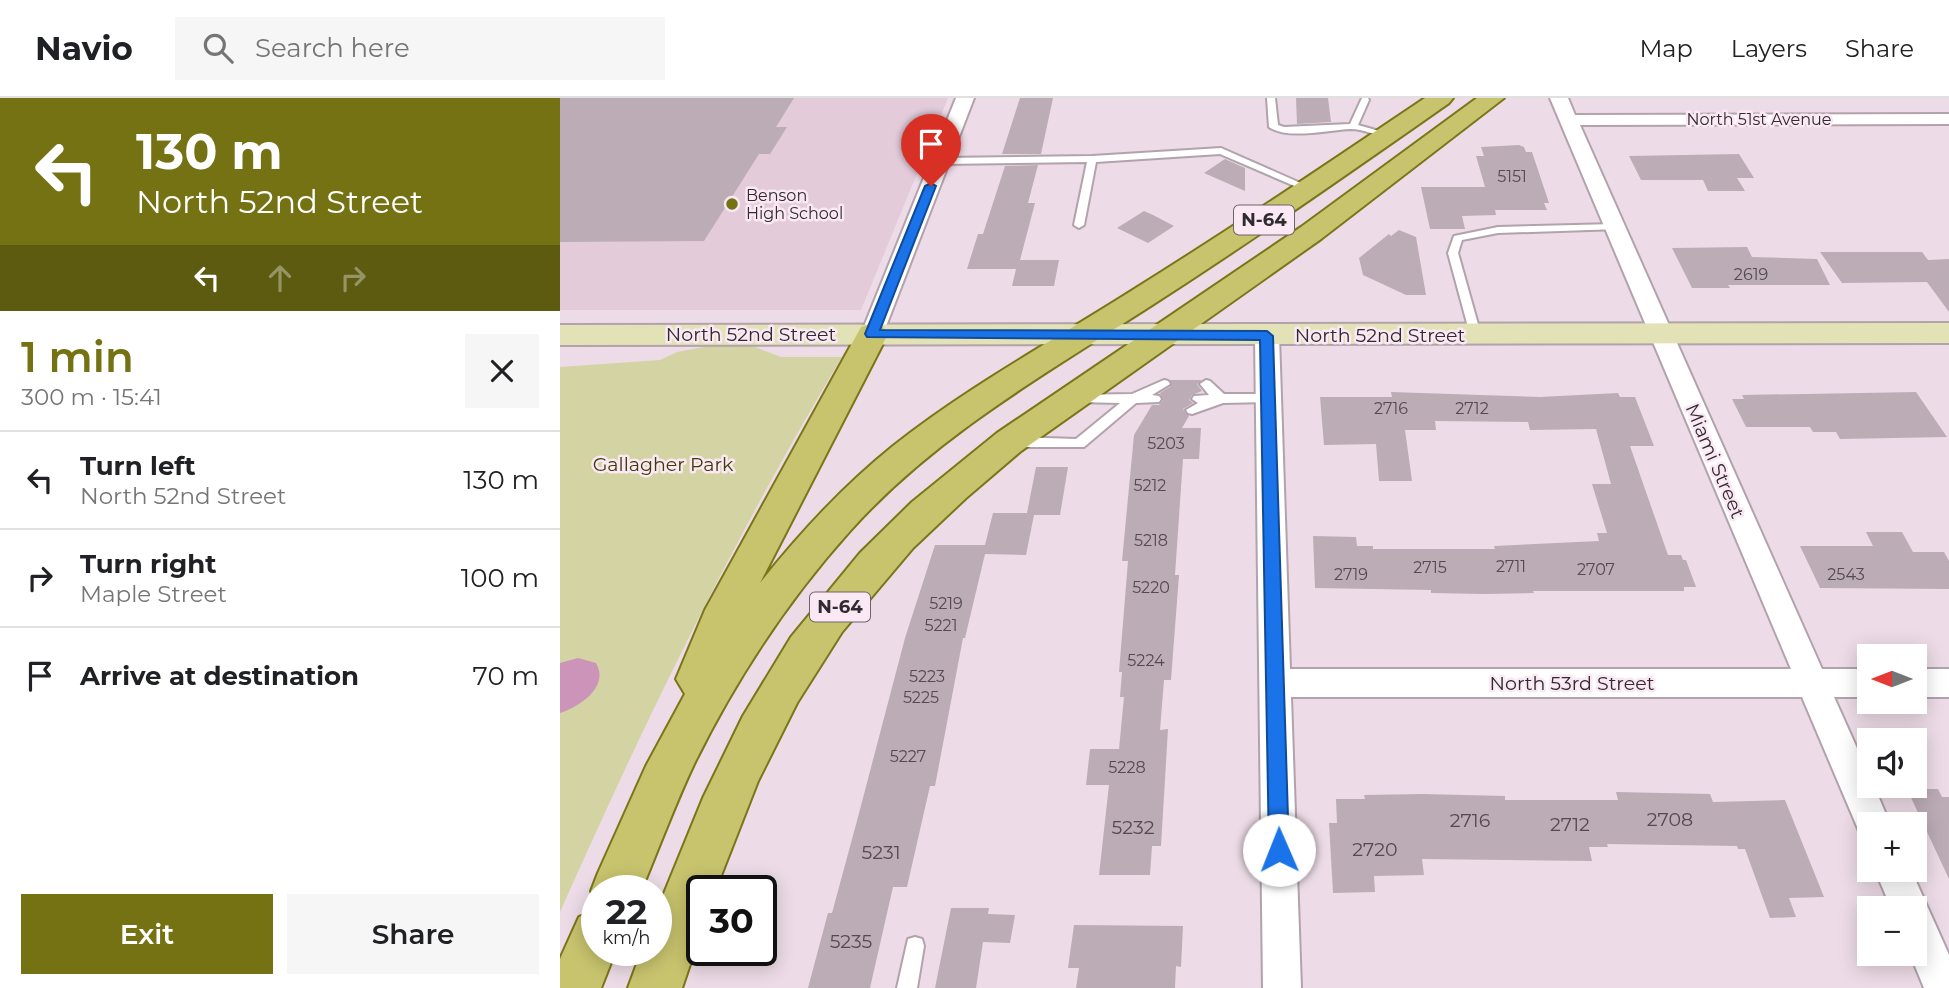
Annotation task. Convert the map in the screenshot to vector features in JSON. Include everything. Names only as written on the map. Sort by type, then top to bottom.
[{"type":"main road","name":"N-64","points":[[623,875],[663,780],[734,652],[776,594],[839,517],[910,452],[946,425],[1309,189],[1441,98]]},
{"type":"main road","name":"N-64","points":[[655,988],[694,876],[732,786],[770,711],[807,650],[891,545],[967,475],[1009,442],[1311,233],[1492,98]]},
{"type":"main road","points":[[663,780],[692,690],[720,622],[872,334]]},
{"type":"main road","points":[[574,988],[584,966]]},
{"type":"street","points":[[872,334],[965,98]]},
{"type":"street","name":"North 51st Avenue","points":[[1564,109],[1949,119]]},
{"type":"street","name":"Miami Street","points":[[1564,109],[1868,812]]},
{"type":"street","name":"North 52nd Street","points":[[560,335],[1949,333]]},
{"type":"street","points":[[1267,336],[1282,988]]},
{"type":"street","name":"North 53rd Street","points":[[1276,683],[1857,683]]},
{"type":"street","points":[[1927,683],[1949,683]]},
{"type":"street","points":[[1927,949],[1944,988]]},
{"type":"lane","points":[[1271,98],[1274,127],[1283,130],[1334,129],[1353,125],[1388,135]]},
{"type":"lane","points":[[1353,125],[1365,100]]},
{"type":"lane","points":[[941,161],[1092,159],[1221,150],[1309,189]]},
{"type":"lane","points":[[1079,225],[1092,159]]},
{"type":"lane","points":[[1475,334],[1453,253],[1458,237],[1498,230],[1615,227]]},
{"type":"lane","points":[[1009,442],[1079,444],[1133,399],[1164,384]]},
{"type":"lane","points":[[1206,384],[1222,399]]},
{"type":"lane","points":[[1073,398],[1133,399],[1152,405]]},
{"type":"lane","points":[[1195,405],[1222,399],[1269,398]]},
{"type":"lane","points":[[906,988],[915,946]]},
{"type":"shaded area","name":"Benson High School","points":[[560,98],[948,98],[861,310],[560,310]]},
{"type":"shaded area","points":[[578,658],[596,663],[599,680],[596,688],[583,701],[560,713],[560,663]]},
{"type":"green space","name":"Gallagher Park","points":[[747,344],[781,357],[842,357],[765,492],[692,630],[560,912],[560,367],[660,360],[677,352],[714,345]]},
{"type":"building","points":[[560,98],[794,98],[776,127],[787,127],[770,154],[759,154],[704,241],[560,242]]},
{"type":"building","points":[[1020,98],[1053,98],[1041,154],[1002,154]]},
{"type":"building","points":[[1296,98],[1328,98],[1331,122],[1297,124]]},
{"type":"building","points":[[1481,147],[1524,147],[1526,152],[1532,152],[1549,203],[1544,203],[1547,210],[1495,210],[1496,215],[1462,216],[1465,229],[1430,229],[1421,187],[1485,187],[1476,156],[1484,156]]},
{"type":"building","points":[[1739,154],[1754,178],[1737,178],[1745,191],[1708,191],[1703,180],[1641,180],[1629,156]]},
{"type":"building","points":[[1225,159],[1245,168],[1245,191],[1204,173]]},
{"type":"building","points":[[1038,165],[1028,203],[1035,203],[1020,260],[1059,260],[1054,286],[1012,286],[1016,269],[967,269],[978,234],[983,234],[1005,166]]},
{"type":"building","points":[[1144,211],[1174,226],[1148,243],[1117,228]]},
{"type":"building","points":[[1399,230],[1416,237],[1426,295],[1406,295],[1363,275],[1359,258],[1389,234],[1391,236]]},
{"type":"building","points":[[1747,247],[1752,257],[1817,259],[1830,285],[1728,285],[1730,288],[1692,288],[1672,248]]},
{"type":"building","points":[[1820,252],[1922,252],[1928,260],[1949,259],[1949,312],[1927,282],[1842,283]]},
{"type":"building","points":[[1170,380],[1202,380],[1197,384],[1202,391],[1192,395],[1189,400],[1193,403],[1183,409],[1189,416],[1182,428],[1201,428],[1199,459],[1183,459],[1175,575],[1179,575],[1171,680],[1164,680],[1160,730],[1168,729],[1161,846],[1152,846],[1150,875],[1099,875],[1109,785],[1086,785],[1090,749],[1119,749],[1124,697],[1120,697],[1122,672],[1119,672],[1128,561],[1122,561],[1134,435],[1152,405],[1159,405],[1163,400],[1160,393],[1171,386]]},
{"type":"building","points":[[1391,392],[1540,397],[1618,393],[1620,397],[1635,397],[1654,446],[1630,446],[1668,555],[1681,555],[1683,560],[1686,560],[1696,587],[1684,587],[1684,591],[1533,591],[1534,593],[1484,594],[1431,593],[1431,590],[1315,588],[1313,536],[1356,537],[1357,546],[1373,546],[1373,549],[1495,549],[1494,546],[1599,541],[1597,533],[1607,533],[1592,484],[1611,484],[1596,429],[1530,430],[1528,422],[1435,421],[1436,430],[1405,430],[1412,481],[1379,481],[1376,444],[1324,445],[1320,397],[1392,397]]},
{"type":"building","points":[[1916,392],[1947,437],[1840,439],[1836,432],[1813,432],[1810,427],[1746,427],[1732,399],[1744,399],[1742,395]]},
{"type":"building","points":[[1036,467],[1068,467],[1060,515],[1034,515],[1026,555],[985,554],[963,638],[935,786],[930,786],[907,887],[893,887],[870,988],[808,988],[828,913],[832,913],[905,638],[935,545],[985,545],[993,513],[1027,513]]},
{"type":"building","points":[[1866,532],[1902,532],[1913,552],[1944,552],[1949,561],[1949,589],[1820,588],[1800,546],[1873,546]]},
{"type":"building","points":[[1927,789],[1938,789],[1942,797],[1949,797],[1949,879],[1927,832],[1927,812],[1918,812],[1911,798],[1927,798]]},
{"type":"building","points":[[1616,792],[1710,794],[1713,802],[1785,800],[1824,897],[1789,898],[1796,917],[1770,918],[1745,849],[1738,849],[1737,846],[1607,844],[1608,847],[1589,847],[1592,861],[1422,859],[1424,875],[1374,876],[1375,892],[1333,893],[1329,823],[1337,823],[1336,799],[1365,799],[1364,795],[1423,794],[1505,796],[1505,800],[1618,800]]},
{"type":"building","points":[[951,908],[989,908],[988,914],[1015,915],[1010,943],[983,942],[976,988],[935,988]]},
{"type":"building","points":[[1074,925],[1183,926],[1181,967],[1176,966],[1175,988],[1076,988],[1079,968],[1068,968]]},
{"type":"place","name":"Benson High School","points":[[732,204]]},
{"type":"route","points":[[931,186],[872,334],[1267,336],[1279,850]]}]
